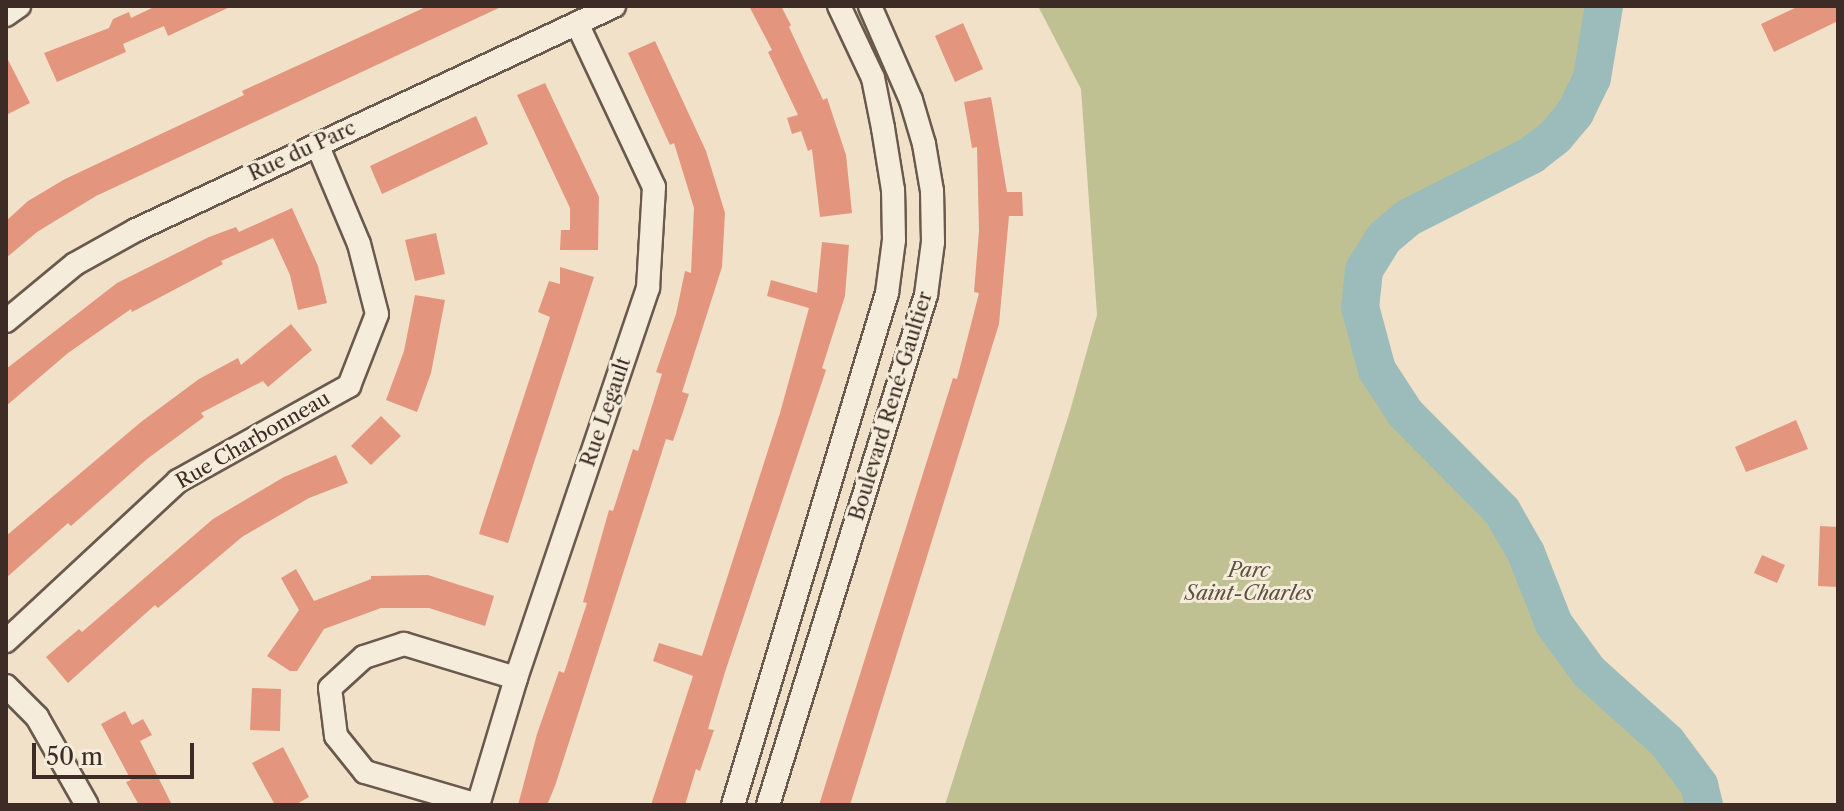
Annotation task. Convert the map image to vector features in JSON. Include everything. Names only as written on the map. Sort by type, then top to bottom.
[{"type":"street","points":[[6,15],[19,6]]},
{"type":"street","name":"Rue du Parc","points":[[6,321],[75,264],[108,245],[614,6]]},
{"type":"street","name":"Boulevard René-Gaultier","points":[[733,805],[889,280],[894,240],[893,190],[883,128],[873,78],[839,6]]},
{"type":"street","name":"Boulevard René-Gaultier","points":[[768,805],[926,295],[933,242],[932,191],[924,144],[905,85],[870,6]]},
{"type":"street","name":"Rue Legault","points":[[478,805],[516,678],[648,288],[654,187],[577,23]]},
{"type":"street","name":"Rue Charbonneau","points":[[6,641],[178,481],[349,386],[377,314],[359,244],[317,144]]},
{"type":"street","points":[[478,805],[365,772],[336,736],[330,688],[364,657],[404,644],[516,678]]},
{"type":"street","points":[[6,686],[37,717],[87,805]]},
{"type":"green space","name":"Parc Saint-Charles","points":[[1038,6],[1591,6],[1579,72],[1566,98],[1542,127],[1504,156],[1411,199],[1374,224],[1356,250],[1347,277],[1346,314],[1354,350],[1380,395],[1479,505],[1505,548],[1539,629],[1567,666],[1667,764],[1684,791],[1686,805],[945,805],[1070,411],[1097,315],[1081,89]]},
{"type":"building","points":[[156,6],[232,6],[168,36],[164,26],[123,44],[126,52],[57,82],[44,53],[109,28],[113,19],[129,12],[131,18]]},
{"type":"building","points":[[428,6],[503,6],[96,196],[37,232],[6,258],[6,221],[28,201],[65,179],[244,95],[242,91]]},
{"type":"building","points":[[749,6],[781,6],[791,25],[789,27],[823,100],[827,98],[846,155],[852,213],[820,217],[812,149],[808,151],[801,131],[792,134],[787,118],[798,115],[768,52],[772,50]]},
{"type":"building","points":[[1799,6],[1838,6],[1838,21],[1774,52],[1761,24]]},
{"type":"building","points":[[963,23],[983,69],[955,82],[935,36]]},
{"type":"building","points":[[655,41],[706,151],[725,213],[722,267],[682,392],[689,394],[673,441],[666,439],[555,786],[547,805],[518,805],[537,734],[559,671],[564,673],[587,603],[583,602],[609,510],[613,511],[633,449],[638,451],[662,374],[656,372],[676,314],[685,271],[691,273],[694,208],[674,143],[670,145],[628,53]]},
{"type":"building","points":[[6,56],[30,103],[6,115]]},
{"type":"building","points":[[545,83],[599,197],[598,250],[560,250],[561,230],[570,230],[570,208],[517,95]]},
{"type":"building","points":[[991,97],[1007,192],[1022,192],[1023,216],[1009,216],[999,324],[850,805],[819,805],[953,378],[957,379],[979,293],[974,292],[979,231],[977,147],[972,148],[964,102]]},
{"type":"building","points":[[476,116],[488,144],[382,194],[370,166]]},
{"type":"building","points":[[292,208],[318,266],[327,303],[298,310],[290,275],[273,238],[221,261],[223,264],[132,312],[131,309],[68,353],[6,406],[6,369],[117,283],[209,237],[236,227],[239,232]]},
{"type":"building","points":[[436,233],[445,274],[415,281],[405,240]]},
{"type":"building","points":[[822,242],[849,245],[845,296],[822,368],[826,370],[725,672],[708,729],[714,730],[700,771],[696,769],[685,805],[651,805],[693,676],[653,661],[659,643],[702,656],[780,413],[809,308],[767,296],[771,280],[817,293]]},
{"type":"building","points":[[560,267],[594,277],[508,543],[479,534],[550,317],[538,312],[549,281],[560,284]]},
{"type":"building","points":[[415,295],[445,300],[431,373],[417,412],[386,400],[404,351]]},
{"type":"building","points":[[291,324],[312,350],[268,387],[263,381],[201,413],[204,417],[147,459],[71,526],[68,523],[6,578],[6,536],[141,422],[199,379],[238,358],[241,365]]},
{"type":"building","points":[[381,416],[401,436],[371,465],[351,446]]},
{"type":"building","points":[[1796,420],[1808,449],[1746,472],[1735,447]]},
{"type":"building","points":[[336,455],[348,483],[309,498],[242,537],[158,608],[155,605],[68,683],[46,657],[79,629],[82,632],[213,519],[284,477]]},
{"type":"building","points":[[1820,526],[1838,527],[1838,587],[1818,586]]},
{"type":"building","points":[[1762,555],[1785,565],[1777,583],[1754,573]]},
{"type":"building","points":[[296,569],[314,601],[371,579],[371,576],[428,575],[494,596],[485,626],[429,608],[381,608],[324,629],[297,671],[290,671],[267,656],[299,610],[281,578]]},
{"type":"building","points":[[252,688],[281,689],[280,731],[250,730]]},
{"type":"building","points":[[125,711],[132,725],[143,719],[152,735],[140,741],[172,805],[139,805],[126,782],[131,780],[101,724]]},
{"type":"building","points":[[283,747],[309,797],[295,805],[275,805],[252,763]]},
{"type":"waterway","points":[[1604,6],[1592,78],[1575,113],[1556,136],[1532,155],[1409,217],[1384,238],[1364,270],[1360,307],[1377,370],[1405,413],[1502,511],[1526,553],[1554,624],[1589,672],[1667,742],[1699,785],[1704,805]]}]
